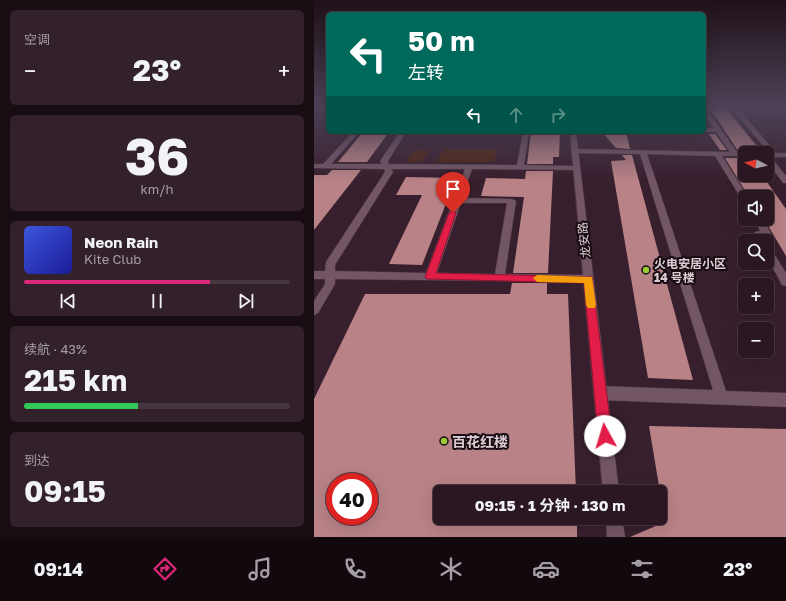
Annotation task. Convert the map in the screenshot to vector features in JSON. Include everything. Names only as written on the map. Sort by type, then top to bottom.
[{"type":"street","points":[[719,131],[735,154]]},
{"type":"street","points":[[751,131],[762,146]]},
{"type":"street","points":[[325,166],[354,134]]},
{"type":"street","points":[[314,310],[330,284],[330,265],[389,172],[384,161],[402,134]]},
{"type":"street","points":[[520,168],[526,134]]},
{"type":"street","name":"龙安路","points":[[572,134],[610,485]]},
{"type":"street","points":[[574,151],[735,154]]},
{"type":"street","points":[[643,152],[722,398]]},
{"type":"street","points":[[718,154],[740,190]]},
{"type":"street","points":[[774,155],[786,155]]},
{"type":"street","points":[[774,163],[786,181]]},
{"type":"street","points":[[314,166],[576,168]]},
{"type":"street","points":[[430,277],[469,167]]},
{"type":"street","points":[[457,200],[512,201],[499,278]]},
{"type":"street","points":[[758,234],[766,233],[762,226]]},
{"type":"street","points":[[774,262],[786,282]]},
{"type":"street","points":[[314,275],[588,279]]},
{"type":"street","points":[[600,393],[786,400]]},
{"type":"street","points":[[615,525],[616,537]]},
{"type":"shaded area","points":[[443,149],[497,149],[494,162],[437,162]]},
{"type":"shaded area","points":[[414,150],[429,150],[422,162],[406,162]]},
{"type":"building","points":[[725,131],[745,131],[756,145],[738,146],[738,151]]},
{"type":"building","points":[[361,134],[388,134],[367,162],[338,162]]},
{"type":"building","points":[[531,134],[560,134],[559,157],[553,157],[553,164],[527,164]]},
{"type":"building","points":[[604,134],[626,134],[630,149],[616,148]]},
{"type":"building","points":[[709,134],[715,134],[727,150],[720,150]]},
{"type":"building","name":"火电安居小区 14 号楼","points":[[622,155],[632,155],[693,380],[648,378],[611,161],[626,160]]},
{"type":"building","points":[[725,158],[738,158],[738,179]]},
{"type":"building","points":[[332,170],[361,170],[314,230],[314,175],[327,175]]},
{"type":"building","points":[[526,171],[553,171],[548,273],[513,273],[524,197],[481,196],[486,178],[525,179]]},
{"type":"building","points":[[406,177],[456,178],[422,265],[389,264],[422,195],[396,195]]},
{"type":"building","points":[[740,182],[767,182],[773,190],[745,190]]},
{"type":"building","points":[[774,192],[786,209],[786,256],[768,226],[774,226]]},
{"type":"building","name":"百花红楼","points":[[512,283],[547,283],[547,294],[568,294],[576,485],[433,485],[433,525],[577,525],[577,537],[314,537],[314,399],[365,294],[510,294]]},
{"type":"building","points":[[649,426],[786,429],[786,537],[630,537],[658,525],[667,525],[667,485],[659,485]]},
{"type":"slow traffic","points":[[537,278],[588,279],[591,305]]},
{"type":"place","name":"火电安居小区 14 号楼","points":[[646,270]]},
{"type":"place","name":"百花红楼","points":[[444,441]]},
{"type":"route","points":[[453,213],[430,277],[588,279],[605,436]]}]
